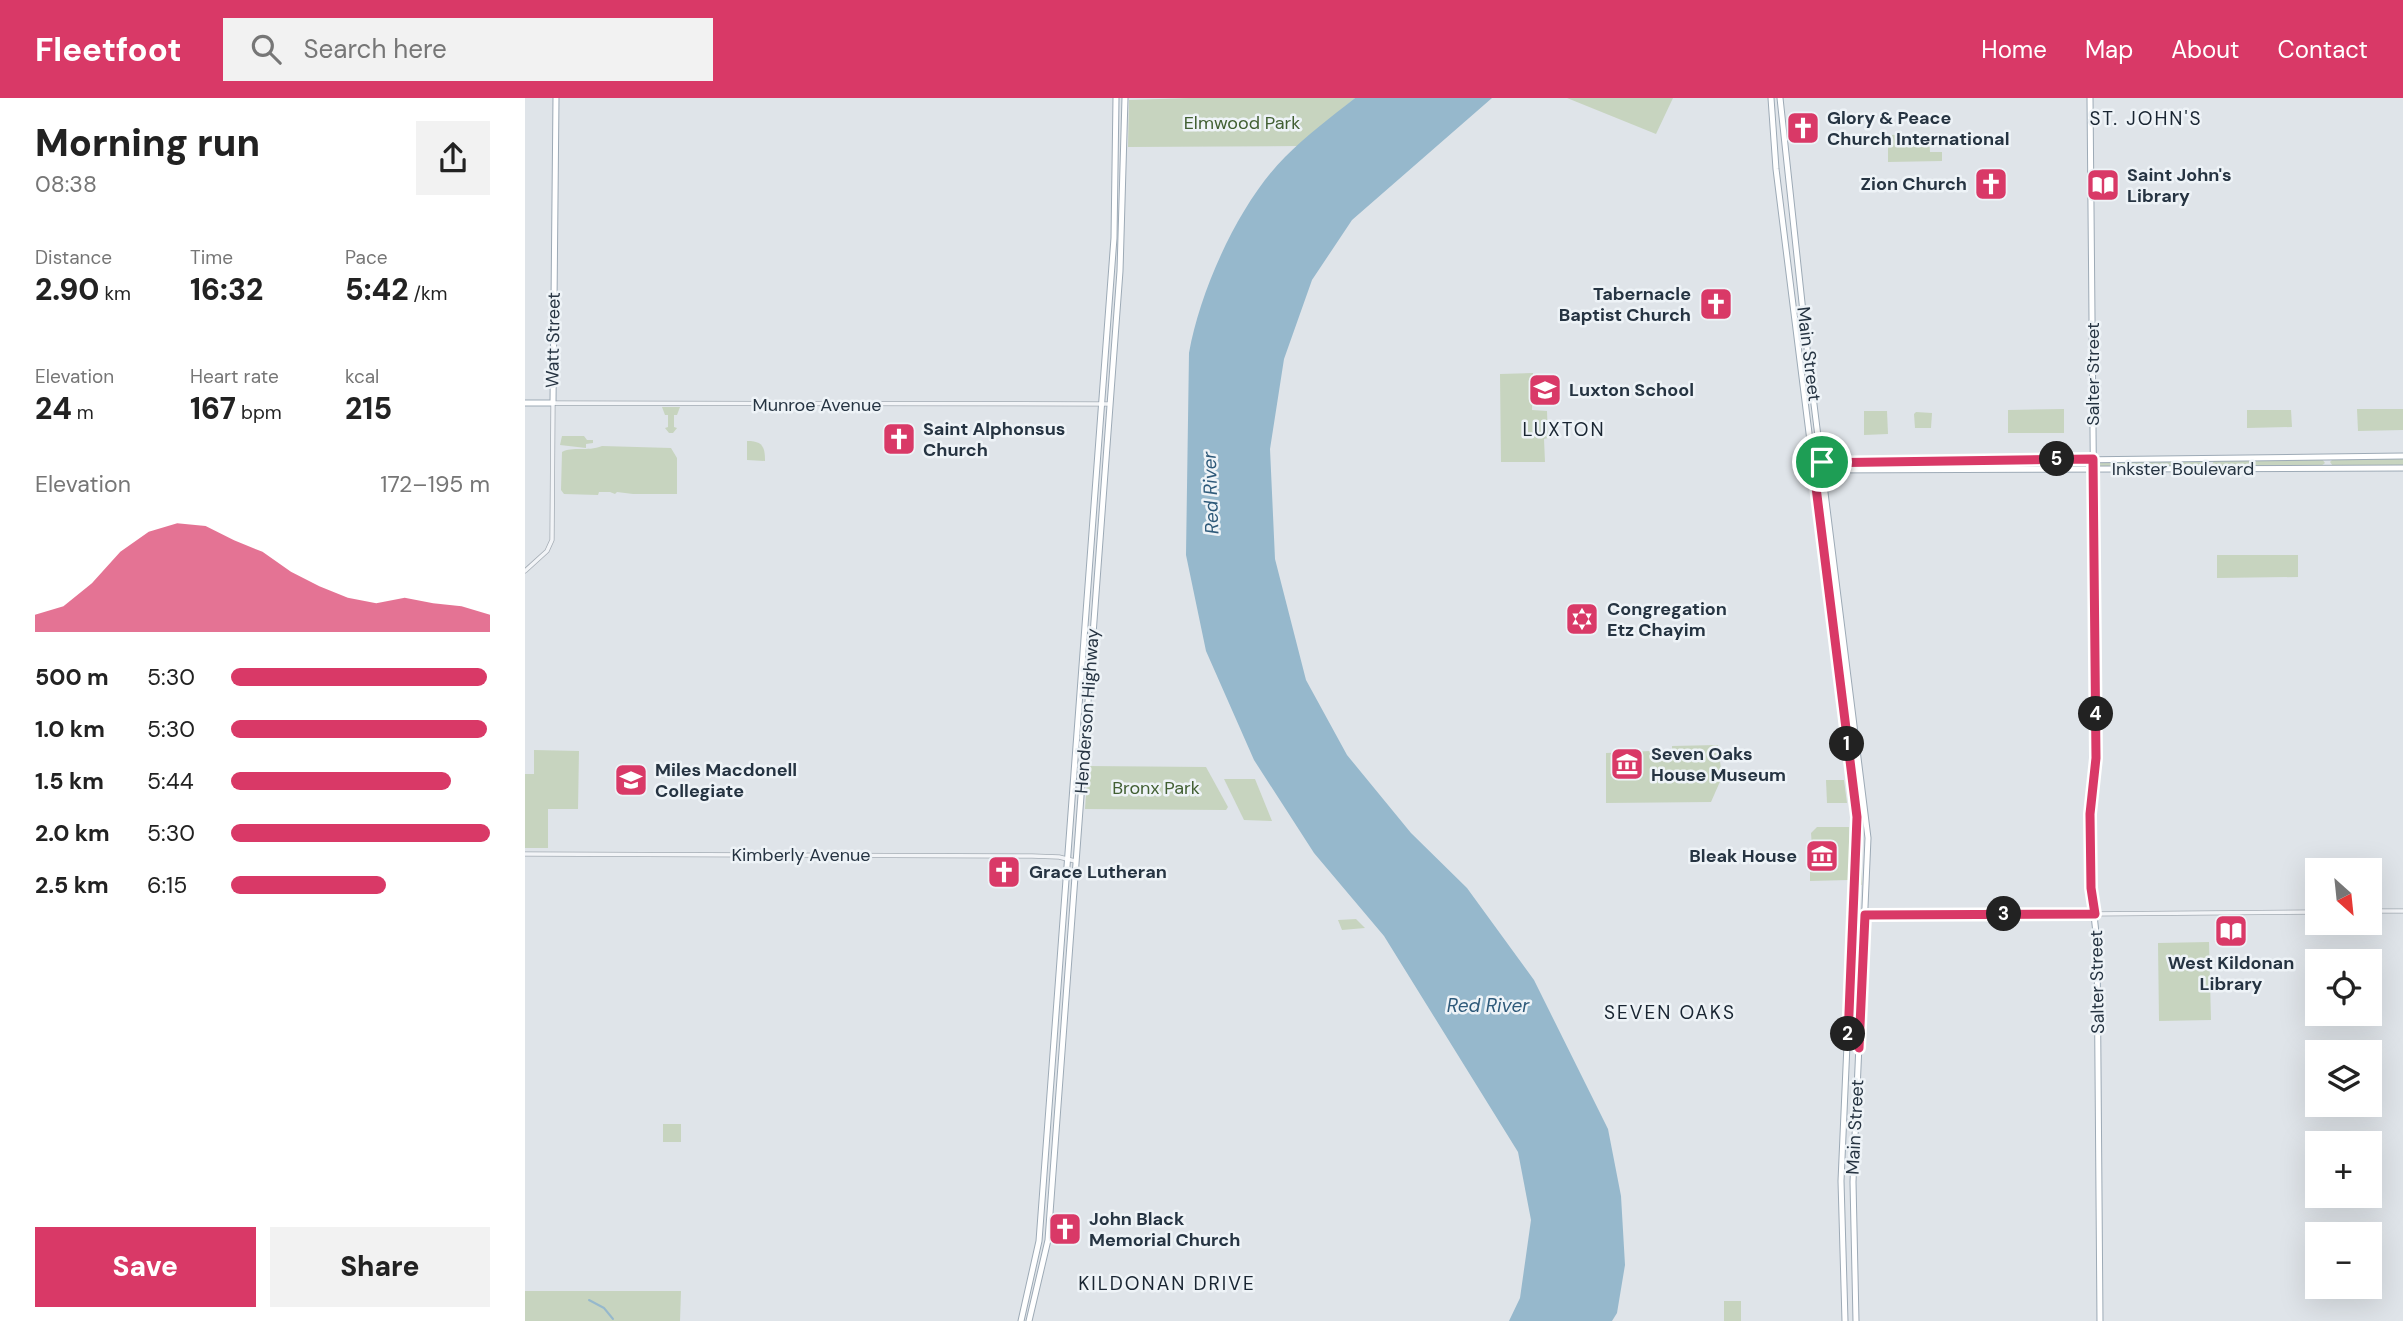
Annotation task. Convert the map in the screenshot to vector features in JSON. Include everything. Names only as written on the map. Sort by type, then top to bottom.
[{"type":"main road","name":"Watt Street","points":[[553,403],[556,98]]},
{"type":"main road","name":"Henderson Highway","points":[[1021,1321],[1039,1241],[1114,238],[1116,98]]},
{"type":"main road","name":"Henderson Highway","points":[[1029,1321],[1048,1240],[1120,271],[1125,98]]},
{"type":"main road","name":"Main Street","points":[[1771,98],[1776,169],[1813,463]]},
{"type":"main road","name":"Main Street","points":[[1780,98],[1786,169],[1868,848],[1853,1182],[1856,1321]]},
{"type":"main road","name":"Salter Street","points":[[2090,98],[2096,758],[2090,814],[2091,888],[2097,953],[2100,1321]]},
{"type":"main road","name":"Munroe Avenue","points":[[525,403],[553,403]]},
{"type":"main road","name":"Inkster Boulevard","points":[[1813,463],[2403,456]]},
{"type":"main road","points":[[1813,463],[1806,466],[1814,470]]},
{"type":"main road","name":"Inkster Boulevard","points":[[1814,470],[2403,468]]},
{"type":"main road","name":"Main Street","points":[[1814,470],[1857,817],[1841,1181],[1845,1321]]},
{"type":"main road","points":[[1089,573],[1097,573]]},
{"type":"main road","points":[[1857,840],[1864,842],[1868,848]]},
{"type":"main road","points":[[1849,1020],[1853,1027],[1860,1029]]},
{"type":"main road","points":[[1848,1038],[1856,1042],[1859,1048]]},
{"type":"street","name":"Munroe Avenue","points":[[553,403],[1109,404]]},
{"type":"street","name":"Watt Street","points":[[525,571],[547,551],[551,540],[553,403]]},
{"type":"street","name":"Kimberly Avenue","points":[[525,854],[1068,858],[1076,861]]},
{"type":"street","points":[[2382,911],[2403,911]]},
{"type":"street","points":[[1853,916],[2305,912]]},
{"type":"green space","name":"Elmwood Park","points":[[1355,98],[1298,146],[1128,147],[1129,100]]},
{"type":"green space","points":[[1567,98],[1673,98],[1656,134]]},
{"type":"green space","points":[[1929,134],[1930,152],[1942,152],[1942,161],[1888,162],[1888,135]]},
{"type":"green space","points":[[1533,373],[1532,410],[1547,411],[1545,462],[1501,462],[1500,374]]},
{"type":"green space","points":[[662,407],[680,407],[677,415],[674,415],[674,427],[677,428],[673,433],[669,433],[665,428],[668,427],[668,415],[665,415]]},
{"type":"green space","points":[[2064,409],[2064,433],[2008,433],[2008,410]]},
{"type":"green space","points":[[2357,409],[2403,409],[2403,430],[2358,431]]},
{"type":"green space","points":[[2247,410],[2291,410],[2292,427],[2247,428]]},
{"type":"green space","points":[[1864,411],[1887,411],[1888,434],[1864,435]]},
{"type":"green space","points":[[1916,412],[1932,413],[1931,428],[1915,428]]},
{"type":"green space","points":[[562,436],[584,436],[587,440],[593,440],[593,443],[586,444],[586,448],[560,445]]},
{"type":"green space","points":[[747,441],[762,445],[765,461],[747,460]]},
{"type":"green space","points":[[602,446],[671,448],[677,458],[677,494],[564,494],[561,490],[562,452]]},
{"type":"green space","points":[[2322,459],[2325,463],[2321,466],[2217,467],[2212,464],[2214,461]]},
{"type":"green space","points":[[2333,459],[2403,459],[2403,465],[2333,466],[2330,462]]},
{"type":"green space","points":[[2104,461],[2207,461],[2208,464],[2099,466],[2098,464]]},
{"type":"green space","points":[[2086,462],[2086,466],[2080,468],[1977,466],[1978,463]]},
{"type":"green space","points":[[1972,463],[1972,468],[1866,469],[1859,465]]},
{"type":"green space","points":[[2217,555],[2298,555],[2298,577],[2217,578]]},
{"type":"green space","points":[[1718,745],[1722,777],[1711,802],[1606,803],[1606,753],[1672,750],[1672,746]]},
{"type":"green space","points":[[534,750],[579,751],[578,809],[548,809],[548,848],[525,848],[525,774],[534,774]]},
{"type":"green space","name":"Bronx Park","points":[[1088,766],[1206,767],[1228,807],[1226,810],[1085,809]]},
{"type":"green space","points":[[1224,779],[1255,779],[1272,821],[1244,820]]},
{"type":"green space","points":[[1826,780],[1844,780],[1847,803],[1827,803]]},
{"type":"green space","name":"Bleak House","points":[[1817,827],[1849,827],[1849,880],[1810,881],[1810,861],[1813,861],[1811,833]]},
{"type":"green space","points":[[1859,841],[1862,843],[1862,885],[1859,885],[1858,880]]},
{"type":"green space","points":[[1356,919],[1365,928],[1342,930],[1338,920]]},
{"type":"green space","points":[[2209,942],[2211,1020],[2159,1021],[2158,943]]},
{"type":"green space","points":[[663,1124],[681,1124],[681,1142],[663,1142]]},
{"type":"green space","points":[[525,1291],[681,1291],[680,1321],[525,1321]]},
{"type":"green space","points":[[1724,1301],[1741,1301],[1741,1321],[1724,1321]]},
{"type":"water","name":"Red River","points":[[1355,98],[1492,98],[1352,220],[1312,280],[1284,359],[1270,449],[1275,559],[1306,680],[1347,755],[1411,833],[1467,888],[1534,980],[1608,1129],[1621,1196],[1625,1265],[1617,1313],[1612,1321],[1509,1321],[1520,1298],[1531,1220],[1518,1152],[1384,936],[1314,853],[1254,760],[1206,651],[1186,555],[1189,353],[1194,328],[1212,275],[1252,198],[1285,157]]},
{"type":"waterway","points":[[589,1300],[604,1308],[613,1319]]},
{"type":"place","name":"Glory & Peace Church International","points":[[1803,128]]},
{"type":"place","name":"Zion Church","points":[[1991,184]]},
{"type":"place","name":"Saint John's Library","points":[[2103,185]]},
{"type":"place","name":"Tabernacle Baptist Church","points":[[1716,304]]},
{"type":"place","name":"Luxton School","points":[[1545,390]]},
{"type":"place","name":"Saint Alphonsus Church","points":[[899,439]]},
{"type":"place","name":"Congregation Etz Chayim","points":[[1582,619]]},
{"type":"place","name":"Seven Oaks House Museum","points":[[1627,764]]},
{"type":"place","name":"Miles Macdonell Collegiate","points":[[631,780]]},
{"type":"place","name":"Bleak House","points":[[1822,856]]},
{"type":"place","name":"Grace Lutheran","points":[[1004,872]]},
{"type":"place","name":"West Kildonan Library","points":[[2231,931]]},
{"type":"place","name":"John Black Memorial Church","points":[[1065,1229]]},
{"type":"district","name":"ST. JOHN'S","points":[[2146,118]]},
{"type":"district","name":"LUXTON","points":[[1564,429]]},
{"type":"district","name":"SEVEN OAKS","points":[[1670,1012]]},
{"type":"district","name":"KILDONAN DRIVE","points":[[1167,1283]]},
{"type":"route","points":[[2093,459],[2096,776],[2091,792],[2090,814],[2091,888],[2095,914],[1865,915],[1859,1048],[1856,1042],[1848,1038],[1857,817],[1813,463],[1822,462],[2093,459]]}]
